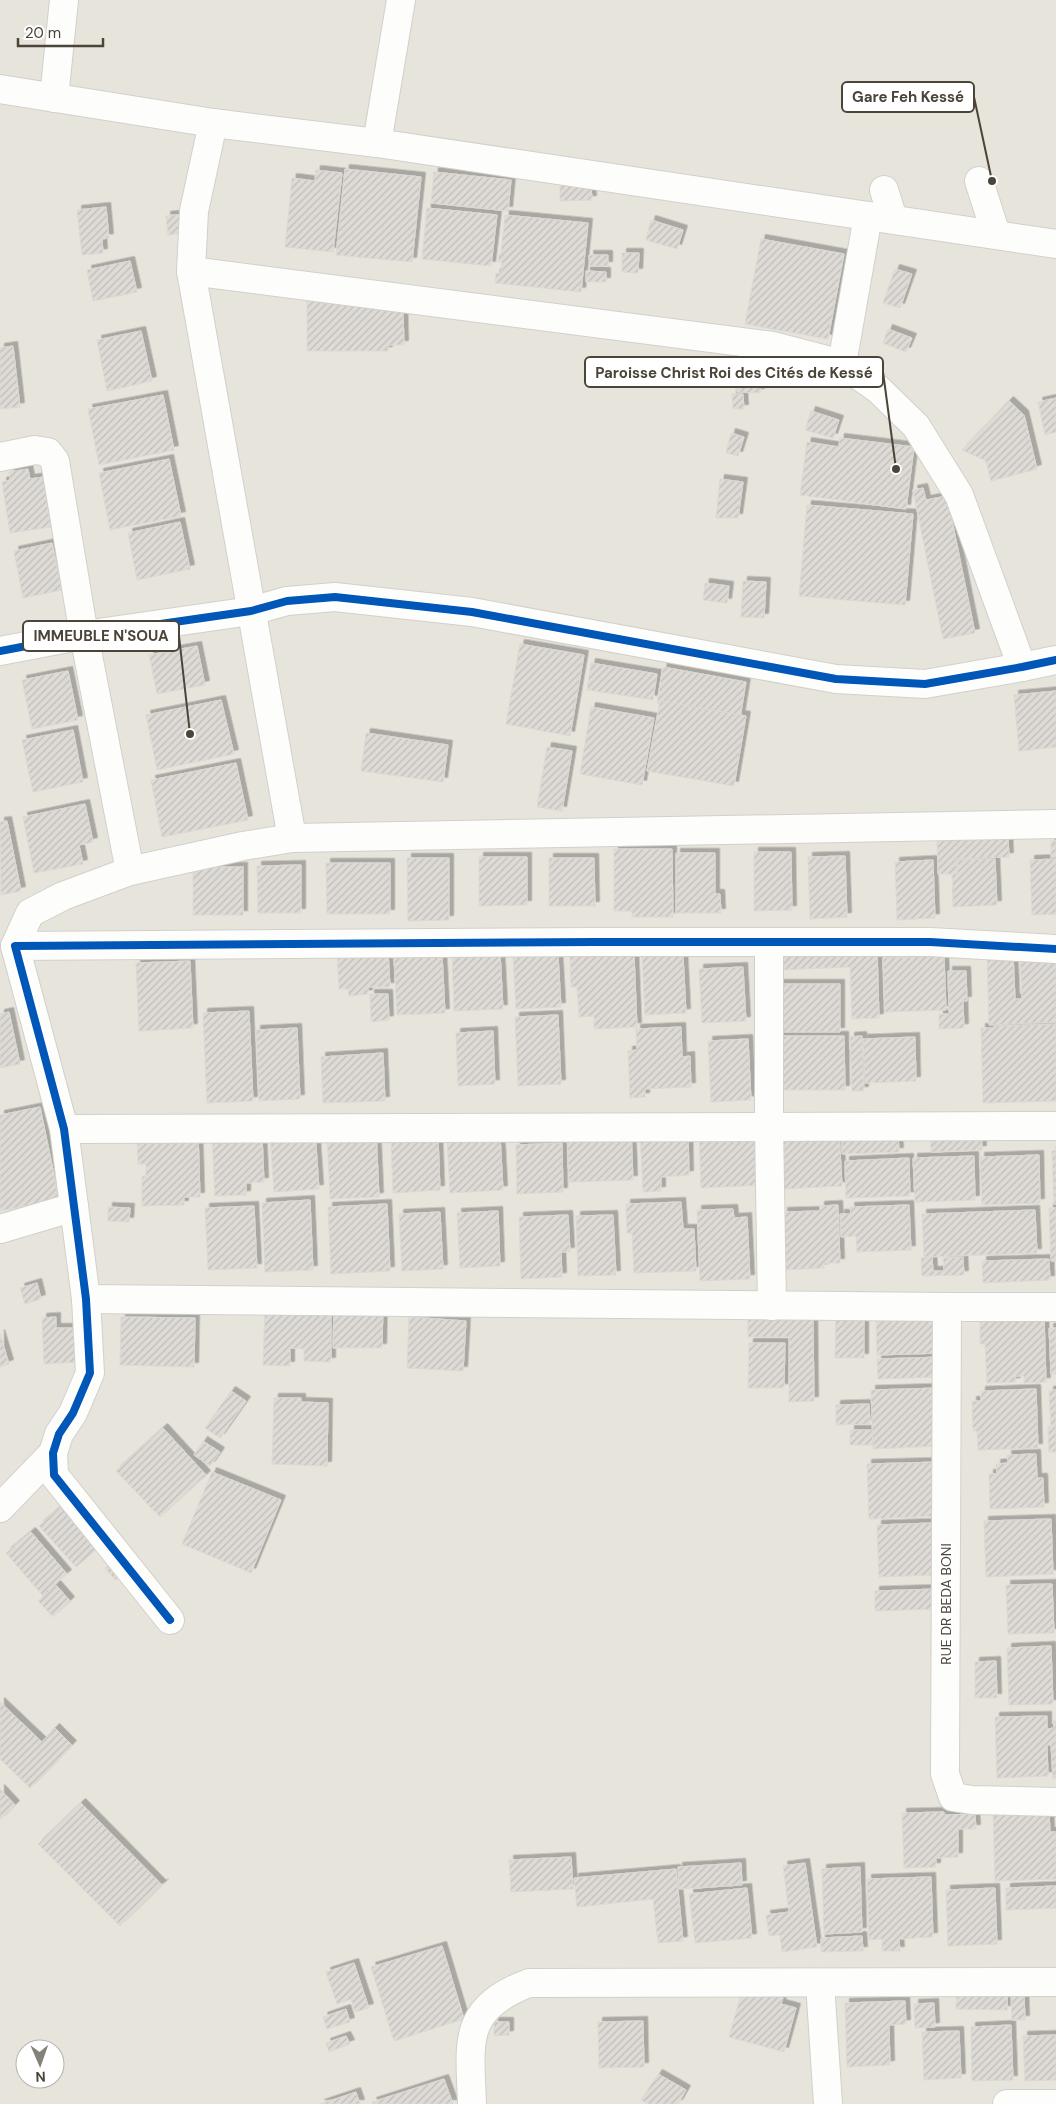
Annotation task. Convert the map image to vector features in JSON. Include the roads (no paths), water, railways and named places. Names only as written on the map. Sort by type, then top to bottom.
[{"type":"street","points":[[54,98],[64,0]]},
{"type":"street","points":[[377,142],[401,0]]},
{"type":"street","points":[[0,89],[213,123],[377,142],[1056,244]]},
{"type":"street","points":[[213,123],[194,211],[191,271],[292,838]]},
{"type":"street","points":[[979,181],[996,234]]},
{"type":"street","points":[[842,364],[881,218],[884,190]]},
{"type":"street","points":[[191,271],[773,346],[842,364],[878,389],[916,426],[959,495],[1022,667]]},
{"type":"street","points":[[0,456],[35,450],[48,452],[55,461],[84,635],[130,871]]},
{"type":"street","points":[[0,651],[84,635],[251,611],[286,601],[335,597],[472,612],[836,679],[926,684],[1056,660]]},
{"type":"street","points":[[170,1620],[54,1475],[53,1453],[59,1434],[74,1413],[90,1373],[86,1299],[64,1129],[15,946],[30,914],[63,896],[130,871],[244,846],[292,838],[1056,824]]},
{"type":"street","points":[[769,942],[768,1126],[772,1306]]},
{"type":"street","points":[[15,946],[930,942],[1056,949]]},
{"type":"street","points":[[64,1129],[1056,1126]]},
{"type":"street","points":[[0,1229],[74,1207]]},
{"type":"street","points":[[86,1299],[947,1308],[1056,1307]]},
{"type":"street","name":"RUE DR BEDA BONI","points":[[947,1308],[945,1774],[953,1797],[972,1800],[1056,1802]]},
{"type":"street","points":[[0,1508],[53,1453]]},
{"type":"street","points":[[472,2104],[471,2051],[475,2025],[488,2006],[511,1990],[529,1983],[1056,1982]]},
{"type":"street","points":[[820,1983],[828,2104]]},
{"type":"street","points":[[1007,2104],[1056,2104]]},
{"type":"place","name":"Gare Feh Kessé","points":[[992,181]]},
{"type":"place","name":"Paroisse Christ Roi des Cités de Kessé","points":[[896,469]]},
{"type":"place","name":"IMMEUBLE N'SOUA","points":[[190,734]]}]
